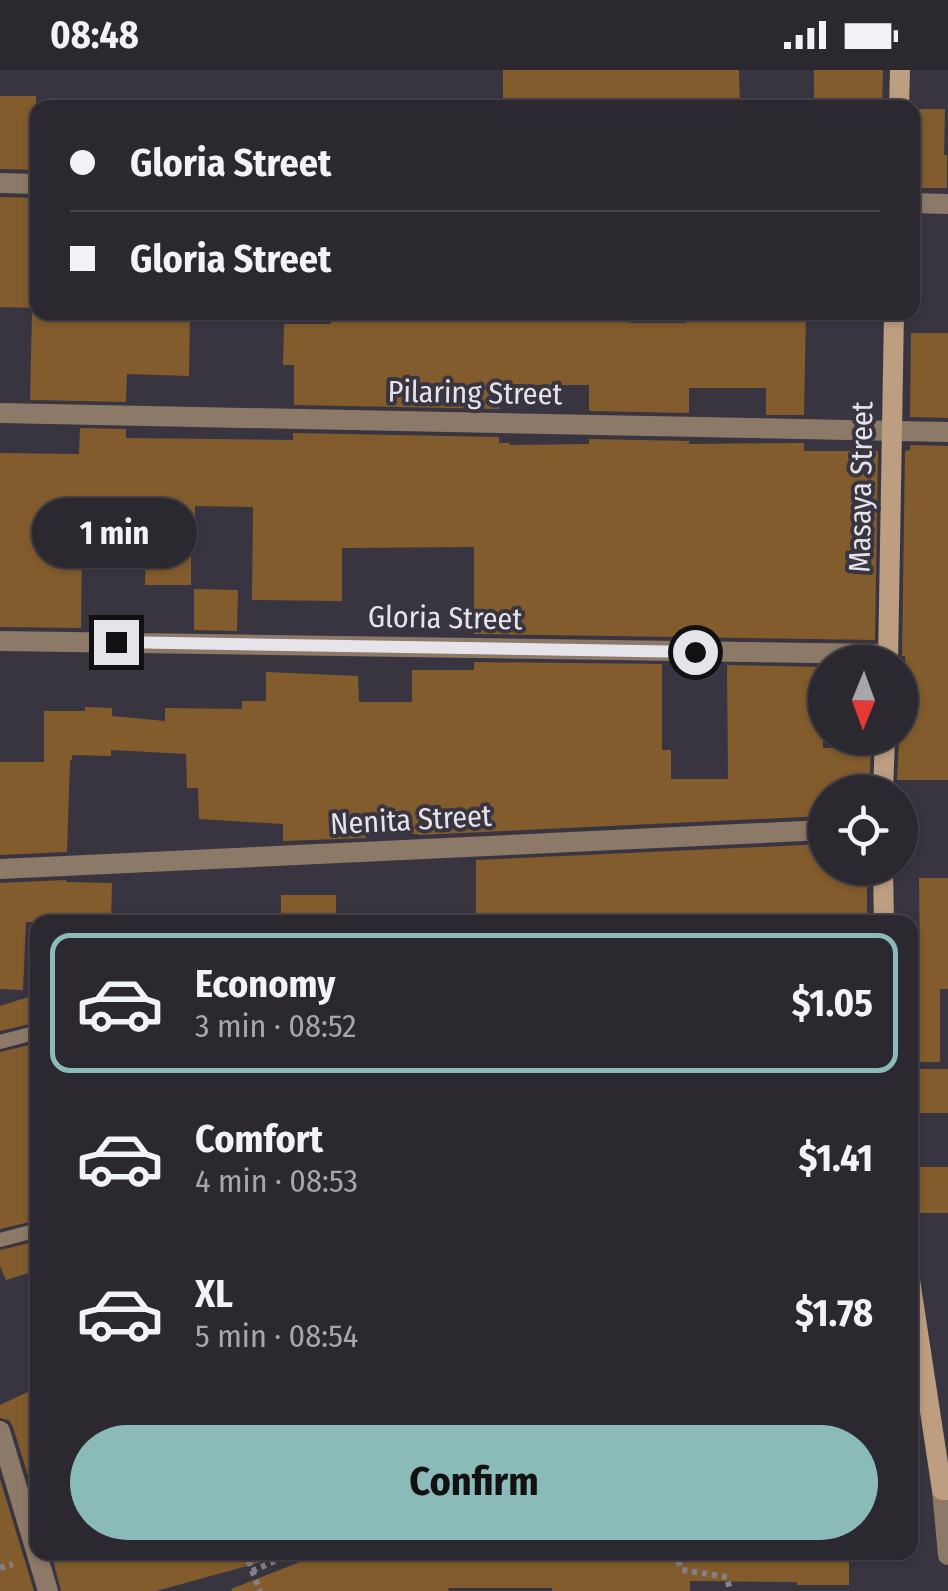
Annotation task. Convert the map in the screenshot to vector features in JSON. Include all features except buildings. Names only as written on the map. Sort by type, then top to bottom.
[{"type":"street","points":[[898,100],[900,70]]},
{"type":"street","points":[[0,183],[30,184]]},
{"type":"street","points":[[920,203],[948,204]]},
{"type":"street","name":"Masaya Street","points":[[888,645],[894,320]]},
{"type":"street","name":"Pilaring Street","points":[[0,413],[948,432]]},
{"type":"street","name":"Gloria Street","points":[[0,641],[808,656]]},
{"type":"street","name":"Nenita Street","points":[[0,869],[808,831]]},
{"type":"street","points":[[883,885],[884,915]]},
{"type":"street","points":[[918,1328],[945,1490],[948,1555]]},
{"type":"street","points":[[0,1430],[30,1531]]},
{"type":"street","points":[[39,1560],[48,1591]]},
{"type":"lane","points":[[0,1042],[30,1034]]},
{"type":"lane","points":[[0,1240],[30,1232]]},
{"type":"path","points":[[248,1560],[260,1591]]},
{"type":"path","points":[[252,1571],[277,1560]]},
{"type":"path","points":[[678,1560],[682,1570],[727,1577],[730,1591]]},
{"type":"route","points":[[116,642],[695,652]]}]
